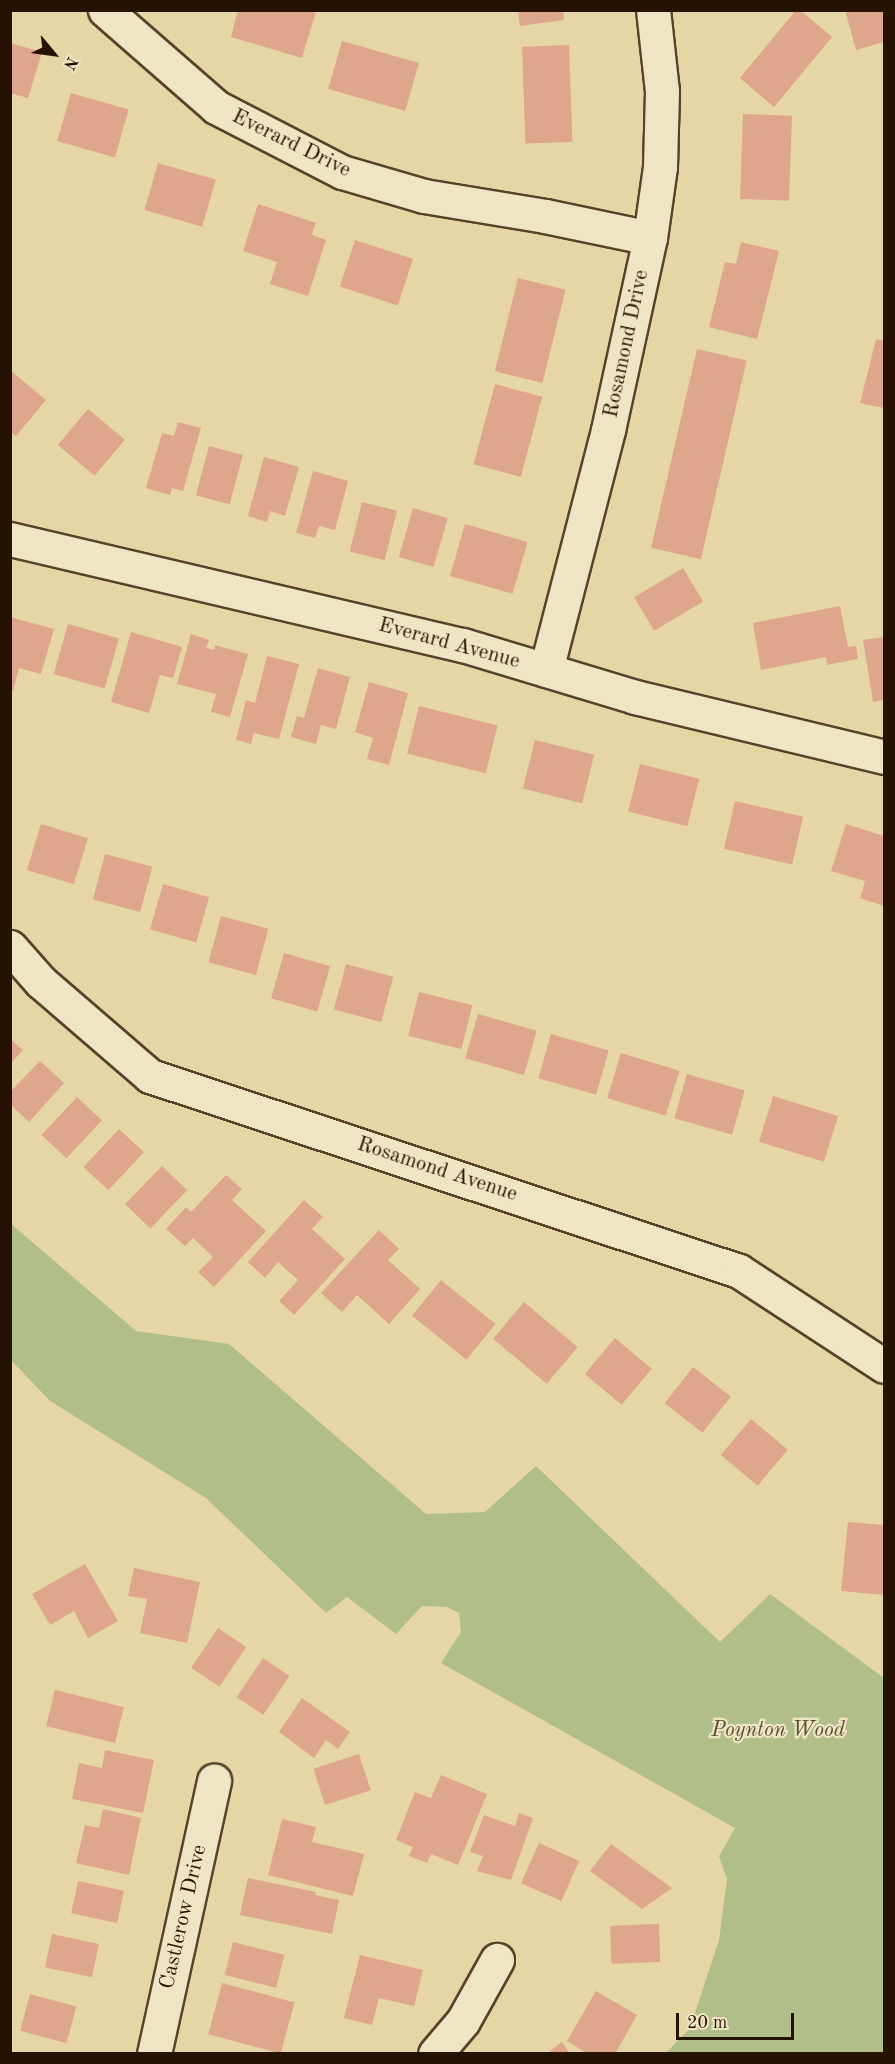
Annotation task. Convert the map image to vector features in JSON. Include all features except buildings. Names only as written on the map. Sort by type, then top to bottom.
[{"type":"street","name":"Everard Drive","points":[[105,10],[216,107],[342,172],[424,196],[545,216],[650,238]]},
{"type":"street","name":"Rosamond Drive","points":[[546,670],[608,430],[650,238],[660,167],[662,91],[653,10]]},
{"type":"street","name":"Everard Avenue","points":[[10,539],[463,645],[635,697],[885,757]]},
{"type":"street","name":"Rosamond Avenue","points":[[10,947],[41,982],[150,1076],[739,1271],[885,1366]]},
{"type":"street","name":"Castlerow Drive","points":[[154,2054],[214,1781]]},
{"type":"street","points":[[435,2054],[463,2021],[497,1960]]},
{"type":"green space","name":"Poynton Wood","points":[[10,1223],[136,1331],[229,1344],[426,1514],[485,1512],[536,1466],[720,1642],[770,1594],[884,1678],[884,2053],[666,2053],[690,2028],[719,1940],[727,1880],[719,1856],[735,1828],[441,1663],[461,1632],[459,1613],[447,1607],[422,1606],[396,1634],[347,1597],[326,1613],[206,1498],[50,1401],[11,1360]]}]
